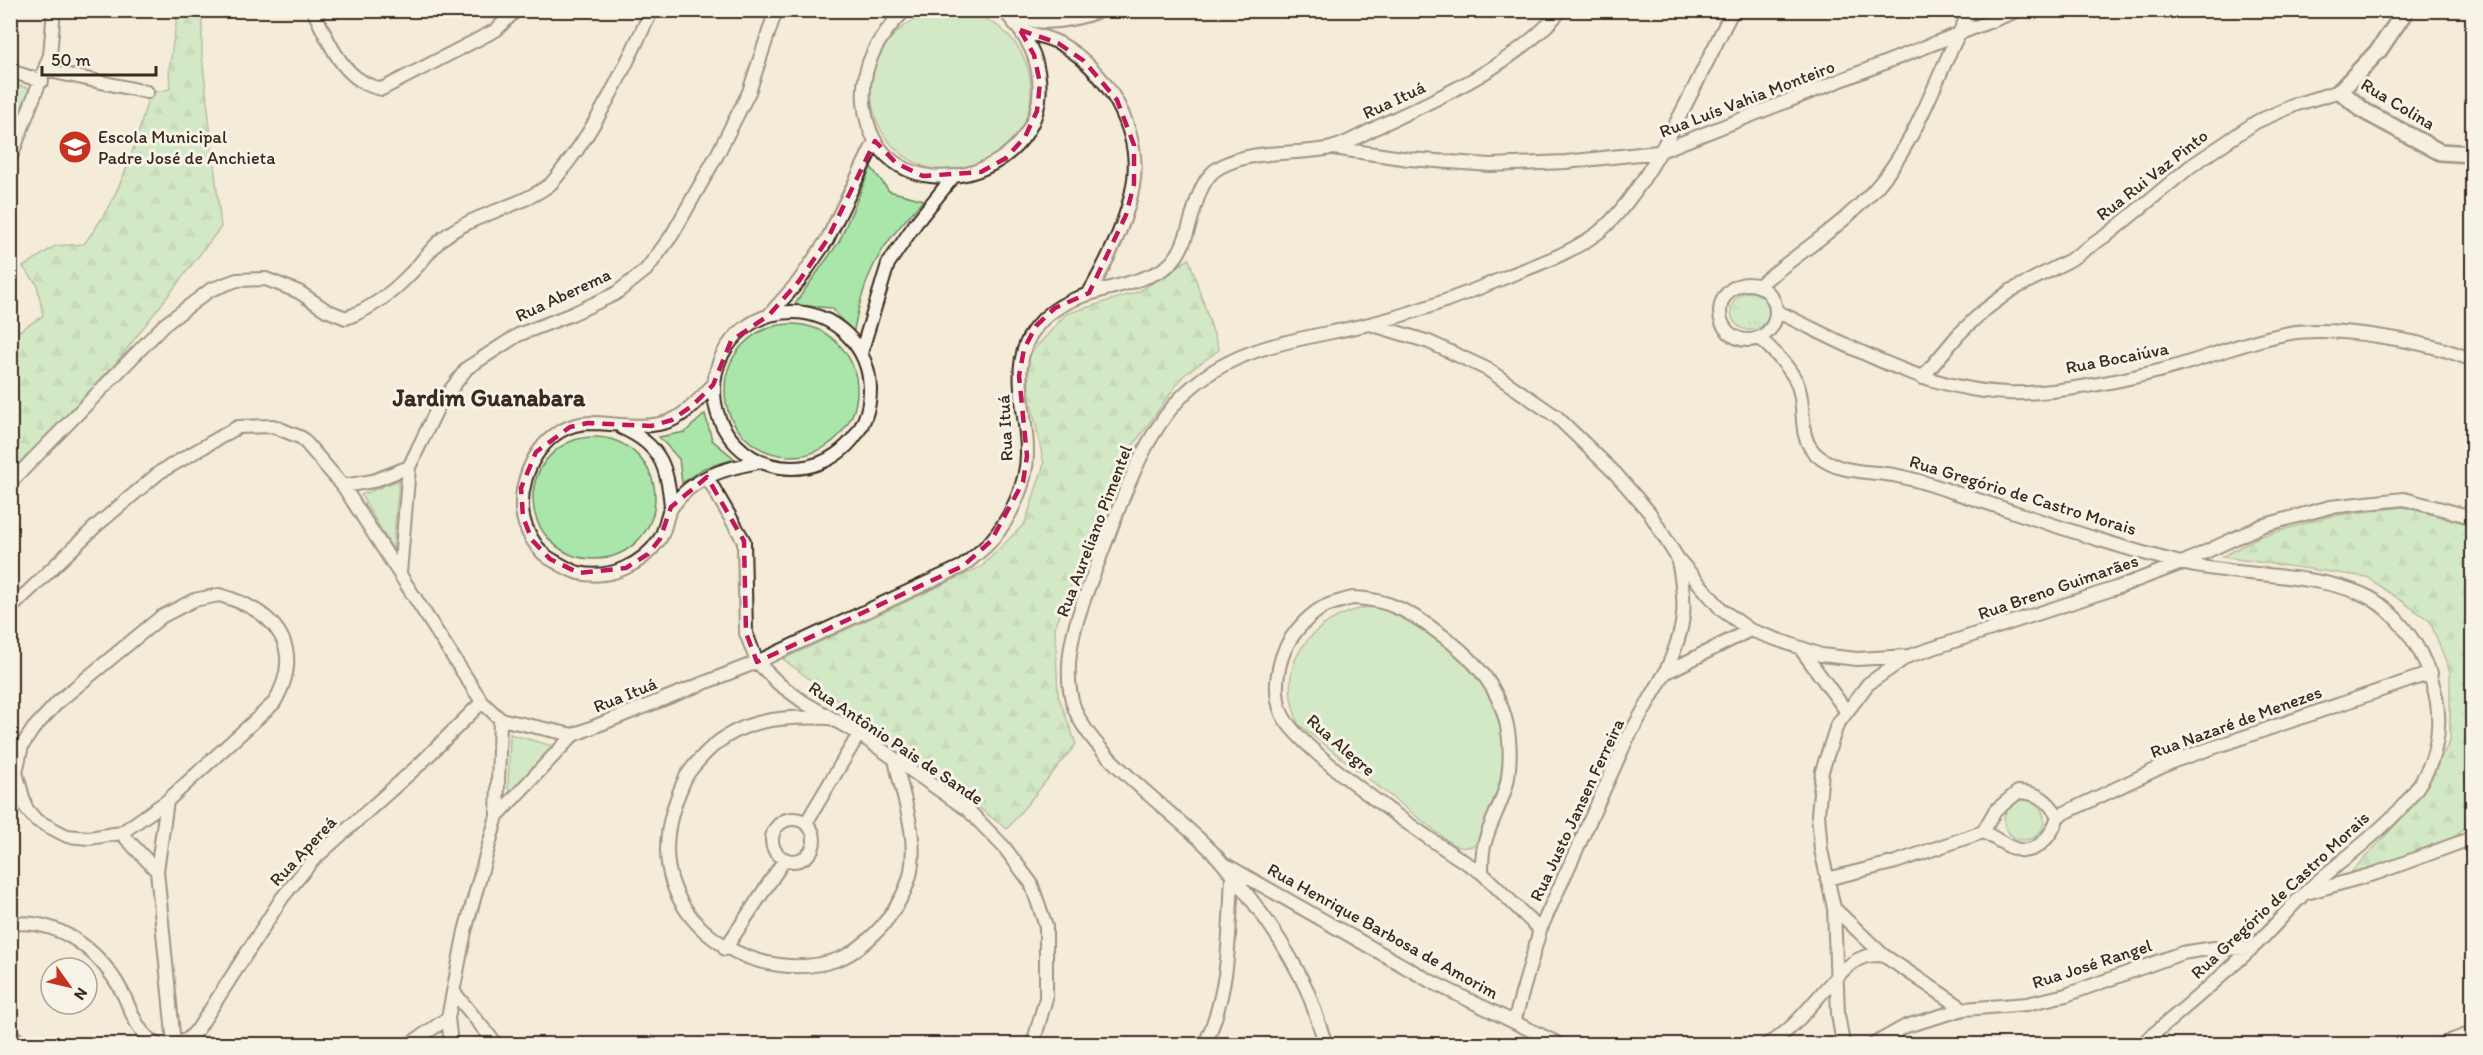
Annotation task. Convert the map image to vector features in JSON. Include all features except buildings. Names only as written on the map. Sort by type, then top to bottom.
[{"type":"street","points":[[10,159],[14,139],[44,76],[52,43],[54,10]]},
{"type":"street","points":[[312,10],[330,45],[354,78],[369,86],[382,89],[496,30],[516,10]]},
{"type":"street","points":[[10,483],[164,325],[210,290],[237,280],[266,279],[299,292],[326,310],[346,318],[365,311],[388,294],[409,276],[442,239],[470,220],[523,201],[551,184],[574,154],[611,96],[652,10]]},
{"type":"street","name":"Rua Aberema","points":[[400,573],[409,467],[439,405],[467,368],[518,335],[615,294],[646,270],[672,235],[749,92],[776,10]]},
{"type":"street","points":[[905,10],[885,30],[870,57],[863,87],[865,118],[875,141],[896,163],[923,176],[953,177],[981,172],[1006,158],[1025,137],[1036,111],[1040,82],[1034,55],[1020,30],[1005,12]]},
{"type":"street","points":[[1005,12],[1041,22],[1076,20],[1102,10]]},
{"type":"street","name":"Rua Ituá","points":[[451,1044],[448,1018],[465,931],[497,816],[573,735],[757,662],[963,566],[991,541],[1011,510],[1024,473],[1026,432],[1019,376],[1024,349],[1036,326],[1055,308],[1089,293],[1123,286],[1163,270],[1177,254],[1188,233],[1204,182],[1218,168],[1247,156],[1332,148],[1442,98],[1503,60],[1561,10]]},
{"type":"street","name":"Rua Aureliano Pimentel","points":[[1326,1044],[1306,988],[1262,912],[1223,863],[1094,741],[1074,707],[1067,669],[1079,613],[1143,448],[1192,386],[1239,356],[1273,345],[1370,324],[1485,286],[1570,251],[1601,230],[1630,197],[1658,152],[1733,10]]},
{"type":"street","points":[[1758,286],[1856,209],[1887,174],[1909,142],[1956,36],[1971,10]]},
{"type":"street","name":"Rua Luís Vahia Monteiro","points":[[1332,148],[1409,159],[1491,165],[1566,162],[1658,152],[2019,10]]},
{"type":"street","name":"Rua Rui Vaz Pinto","points":[[1922,378],[1959,334],[1982,312],[2010,291],[2070,260],[2111,232],[2191,165],[2256,122],[2297,104],[2340,91],[2379,50],[2406,10]]},
{"type":"street","points":[[1020,30],[1058,43],[1084,61],[1117,100],[1134,144],[1134,184],[1126,215],[1089,293]]},
{"type":"street","points":[[10,71],[147,92]]},
{"type":"street","name":"Rua Colina","points":[[2340,91],[2364,111],[2440,152],[2472,154]]},
{"type":"street","points":[[769,315],[794,312],[813,314],[837,326],[861,353],[869,378],[870,394],[863,422],[856,435],[835,456],[814,465],[785,469],[759,462],[735,445],[725,432],[714,400],[713,385],[718,363],[730,341],[744,328],[769,315],[800,281],[827,240],[875,141]]},
{"type":"street","points":[[861,353],[888,264],[916,223],[953,177]]},
{"type":"street","points":[[1747,284],[1758,286],[1774,301],[1776,311],[1774,322],[1760,338],[1749,340],[1738,339],[1729,333],[1720,314],[1722,303],[1728,293],[1747,284]]},
{"type":"street","name":"Rua Bocaiúva","points":[[1776,311],[1922,378],[1959,387],[2007,393],[2067,387],[2159,371],[2256,340],[2293,333],[2408,340],[2472,360]]},
{"type":"street","name":"Rua Breno Guimarães","points":[[1370,324],[1429,342],[1487,369],[1557,417],[1649,513],[1678,559],[1722,610],[1750,630],[1821,655],[1857,659],[1909,656],[2116,588],[2182,563],[2261,526],[2330,507],[2404,500],[2472,517]]},
{"type":"street","name":"Rua Gregório de Castro Morais","points":[[1760,338],[1782,360],[1797,384],[1803,408],[1802,426],[1807,445],[1818,457],[1835,467],[1897,476],[1933,485],[2101,542],[2149,552],[2182,563],[2336,586],[2365,595],[2393,616],[2414,642],[2430,674],[2440,709],[2435,750],[2421,781],[2394,816],[2306,893],[2252,949],[2142,1044]]},
{"type":"street","points":[[615,425],[637,434],[656,451],[668,474],[671,507],[660,539],[648,554],[626,568],[605,574],[579,573],[550,560],[532,540],[522,517],[521,488],[536,452],[547,441],[570,428],[588,423],[651,426],[672,420],[713,385]]},
{"type":"street","points":[[10,609],[96,526],[160,472],[238,427],[273,426],[302,438],[343,486],[482,702],[500,719],[573,735]]},
{"type":"street","points":[[671,507],[706,477],[730,467],[759,462]]},
{"type":"street","points":[[343,486],[373,481],[409,467]]},
{"type":"street","name":"Rua Antônio Pais de Sande","points":[[706,477],[744,542],[746,633],[757,662],[778,684],[859,734],[968,810],[1004,847],[1031,883],[1046,926],[1046,999],[1033,1044]]},
{"type":"street","name":"Rua Breno Guimarães","points":[[1665,673],[1676,648],[1686,598],[1678,559]]},
{"type":"street","points":[[219,595],[244,602],[264,613],[277,629],[287,654],[285,683],[274,703],[167,801],[121,833],[89,838],[67,836],[36,820],[26,808],[18,788],[16,772],[22,746],[33,729],[59,701],[161,617],[194,600],[219,595]]},
{"type":"street","name":"Rua Alegre","points":[[1482,873],[1483,846],[1508,777],[1506,717],[1486,674],[1456,645],[1422,620],[1392,604],[1372,598],[1352,598],[1322,608],[1299,628],[1285,647],[1277,672],[1276,695],[1283,716],[1302,738],[1343,773],[1450,853],[1482,873],[1540,930]]},
{"type":"street","points":[[1665,673],[1750,630]]},
{"type":"street","points":[[1800,648],[1847,712]]},
{"type":"street","points":[[1843,1044],[1838,1014],[1834,908],[1821,850],[1818,814],[1822,771],[1837,725],[1868,684],[1909,656]]},
{"type":"street","name":"Rua Justo Jansen Ferreira","points":[[1514,1022],[1540,930],[1627,739],[1665,673]]},
{"type":"street","name":"Rua Nazaré de Menezes","points":[[2058,816],[2174,761],[2430,674]]},
{"type":"street","name":"Rua Apereá","points":[[174,1044],[188,1039],[198,1029],[282,898],[313,860],[420,764],[482,702]]},
{"type":"street","points":[[831,718],[783,716],[745,726],[711,746],[686,776],[670,813],[667,852],[676,891],[696,924],[725,949],[760,961],[798,967],[840,958],[872,937],[897,908],[911,872],[913,839],[895,759]]},
{"type":"street","points":[[497,816],[500,719]]},
{"type":"street","points":[[806,823],[859,734]]},
{"type":"street","points":[[1827,879],[1896,862],[1983,832],[1995,812],[2018,792],[2034,792],[2044,798],[2058,816],[2054,831],[2044,842],[2033,848],[2020,850],[2013,848],[1983,832]]},
{"type":"street","points":[[167,801],[157,871],[174,1044]]},
{"type":"street","points":[[788,819],[806,823],[814,833],[815,840],[810,854],[795,861],[784,859],[772,845],[774,830],[788,819]]},
{"type":"street","points":[[121,833],[157,871]]},
{"type":"street","points":[[2306,893],[2377,873],[2472,838]]},
{"type":"street","points":[[725,949],[784,859]]},
{"type":"street","name":"Rua Henrique Barbosa de Amorim","points":[[1223,863],[1430,981],[1559,1044]]},
{"type":"street","points":[[1205,1044],[1217,1018],[1228,970],[1232,876]]},
{"type":"street","points":[[1834,908],[1882,955],[1964,1009]]},
{"type":"street","points":[[10,924],[35,922],[59,929],[89,950],[121,991],[134,1022],[143,1036],[156,1044]]},
{"type":"street","name":"Rua José Rangel","points":[[1874,1044],[1906,1026],[1964,1009],[2027,1004],[2066,995],[2182,953],[2214,948],[2252,949]]},
{"type":"street","points":[[1767,1044],[1775,1041],[1812,1008],[1838,977],[1865,956],[1882,955]]},
{"type":"street","points":[[453,991],[496,1044]]},
{"type":"street","points":[[410,1044],[448,1018]]},
{"type":"street","points":[[10,1032],[21,1044]]},
{"type":"street","points":[[2442,1044],[2472,1033]]},
{"type":"highlighted area","points":[[1020,30],[1058,43],[1084,61],[1117,100],[1134,145],[1134,184],[1126,215],[1089,293],[1055,308],[1036,326],[1024,349],[1019,376],[1027,456],[1023,482],[991,541],[963,566],[757,662],[746,633],[744,541],[707,477],[671,507],[660,539],[648,554],[626,568],[579,573],[550,559],[532,540],[523,517],[521,488],[536,452],[570,427],[588,423],[651,426],[672,420],[693,405],[713,385],[731,341],[769,315],[799,281],[827,240],[875,141],[896,163],[923,176],[981,172],[1006,158],[1025,137],[1037,111],[1040,83],[1034,55]]},
{"type":"green space","points":[[178,11],[202,11],[202,55],[221,227],[116,363],[11,477],[11,336],[43,316],[37,284],[23,267],[55,246],[84,244],[107,210],[125,173],[149,93],[170,89],[169,69]]},
{"type":"green space","points":[[951,11],[981,17],[1007,35],[1025,61],[1031,91],[1025,121],[1007,147],[981,165],[951,171],[921,165],[895,147],[877,121],[871,91],[877,61],[895,35],[921,17]]},
{"type":"green space","points":[[11,83],[30,89],[14,125],[11,124]]},
{"type":"green space","points":[[871,167],[889,191],[924,200],[896,231],[876,261],[857,313],[853,335],[832,308],[794,305],[839,242]]},
{"type":"green space","points":[[1189,259],[1219,350],[1183,376],[1119,465],[1055,627],[1058,695],[1076,744],[1007,829],[783,659],[981,567],[1025,523],[1044,464],[1029,393],[1028,356],[1066,314],[1140,291]]},
{"type":"green space","points":[[1750,292],[1764,297],[1769,311],[1764,325],[1750,330],[1736,325],[1731,311],[1736,297]]},
{"type":"green space","points":[[791,324],[816,329],[837,344],[852,365],[857,390],[852,415],[837,436],[816,451],[791,456],[766,451],[745,436],[730,415],[725,390],[730,365],[745,344],[766,329]]},
{"type":"green space","points":[[705,414],[712,440],[735,459],[704,468],[682,483],[679,459],[659,437],[685,432]]},
{"type":"green space","points":[[594,437],[618,441],[637,455],[651,474],[655,498],[651,522],[637,541],[618,555],[594,559],[570,555],[551,541],[537,522],[533,498],[537,474],[551,455],[570,441]]},
{"type":"green space","points":[[399,480],[393,550],[361,495]]},
{"type":"green space","points":[[2403,507],[2472,525],[2472,821],[2455,837],[2345,879],[2410,809],[2450,742],[2450,672],[2430,621],[2367,577],[2222,557],[2258,537],[2331,516]]},
{"type":"green space","points":[[1367,607],[1398,614],[1422,627],[1473,671],[1492,699],[1502,735],[1503,770],[1490,814],[1482,834],[1474,845],[1463,848],[1452,844],[1298,724],[1292,700],[1291,679],[1294,664],[1301,649],[1310,637],[1336,618]]},
{"type":"green space","points":[[510,734],[552,746],[514,791],[508,789]]},
{"type":"green space","points":[[2024,800],[2038,806],[2044,820],[2038,834],[2024,840],[2010,834],[2004,820],[2010,806]]},
{"type":"place","name":"Escola Municipal Padre José de Anchieta","points":[[75,147]]},
{"type":"district","name":"Jardim Guanabara","points":[[489,398]]}]
